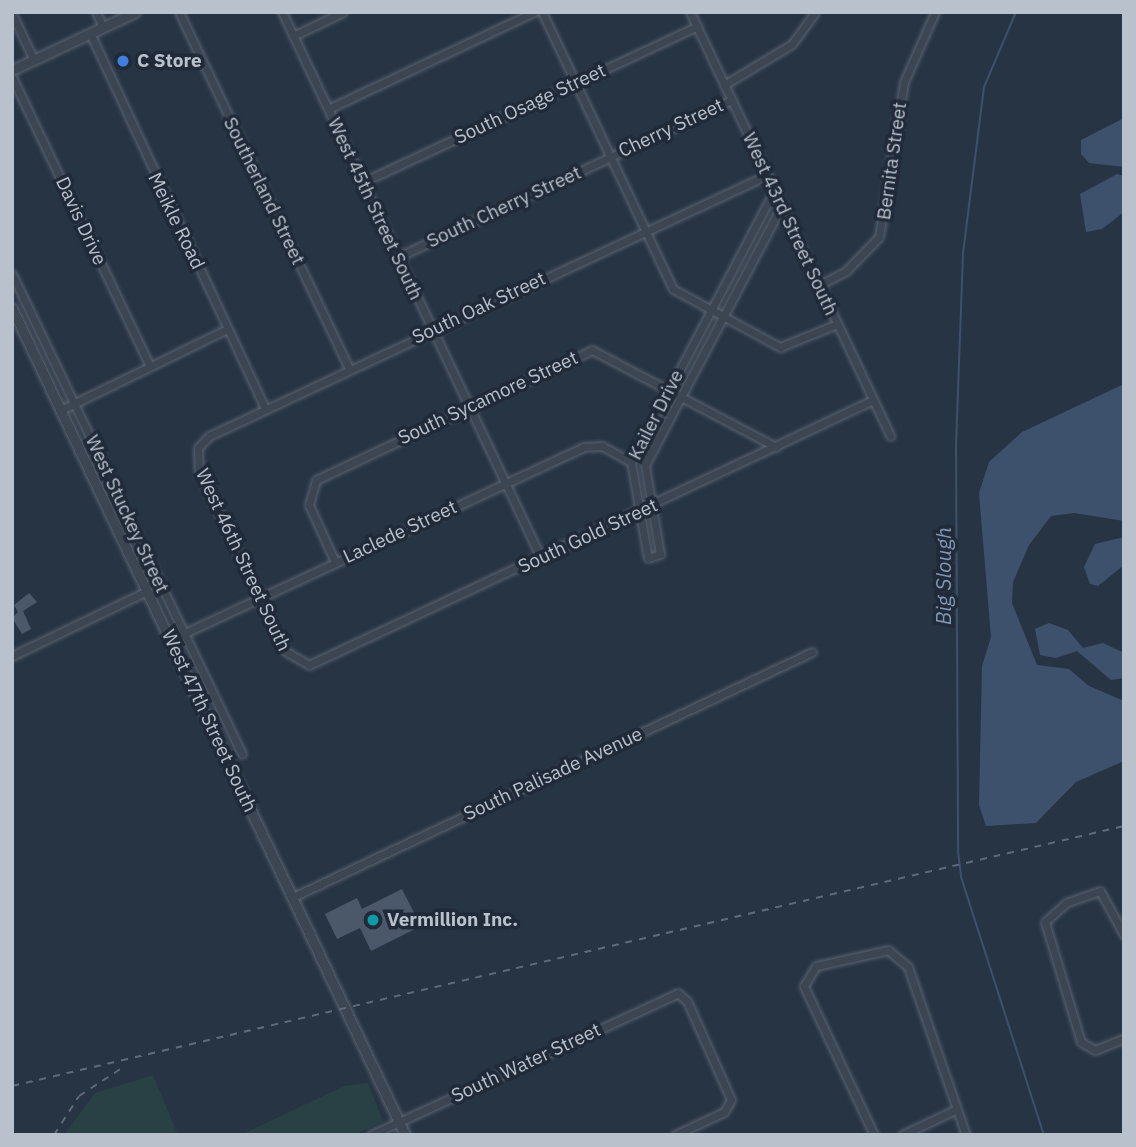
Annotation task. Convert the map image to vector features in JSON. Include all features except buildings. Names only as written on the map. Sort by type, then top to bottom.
[{"type":"street","points":[[96,12],[103,27]]},
{"type":"street","points":[[12,70],[135,12]]},
{"type":"street","name":"Southerland Street","points":[[179,12],[349,369]]},
{"type":"street","name":"West 45th Street South","points":[[282,12],[541,558]]},
{"type":"street","points":[[293,36],[343,12]]},
{"type":"street","points":[[328,109],[534,12]]},
{"type":"street","points":[[542,12],[673,289],[710,312],[780,347],[837,324]]},
{"type":"street","name":"West 43rd Street South","points":[[690,12],[890,436]]},
{"type":"street","points":[[724,85],[792,44],[815,12]]},
{"type":"street","name":"Bernita Street","points":[[818,285],[846,271],[879,237],[904,82],[935,12]]},
{"type":"street","points":[[12,14],[34,60]]},
{"type":"street","name":"South Osage Street","points":[[363,183],[697,26]]},
{"type":"street","name":"Meikle Road","points":[[90,33],[265,409]]},
{"type":"street","name":"Davis Drive","points":[[12,77],[150,366]]},
{"type":"street","name":"Cherry Street","points":[[611,156],[732,100]]},
{"type":"street","name":"South Cherry Street","points":[[398,257],[611,156]]},
{"type":"street","name":"South Oak Street","points":[[198,448],[209,436],[265,409],[767,175]]},
{"type":"street","name":"Kailer Drive","points":[[774,191],[631,462],[648,558],[660,555],[645,465],[781,207]]},
{"type":"street","name":"West Stuckey Street","points":[[12,274],[242,754]]},
{"type":"street","name":"West 47th Street South","points":[[12,308],[405,1135]]},
{"type":"street","points":[[61,410],[227,329]]},
{"type":"street","name":"South Sycamore Street","points":[[335,562],[309,505],[312,484],[469,406],[592,350],[670,387],[776,447]]},
{"type":"street","name":"South Gold Street","points":[[302,665],[321,662],[873,400]]},
{"type":"street","name":"Laclede Street","points":[[170,640],[587,445],[602,446],[631,462]]},
{"type":"street","name":"West 46th Street South","points":[[198,448],[199,471],[259,598],[290,659],[302,665]]},
{"type":"street","points":[[12,656],[147,591]]},
{"type":"street","name":"South Palisade Avenue","points":[[293,897],[812,652]]},
{"type":"street","points":[[1124,935],[1104,895],[1095,892],[1066,903],[1045,922],[1081,1042],[1095,1050],[1124,1038]]},
{"type":"street","points":[[874,1135],[804,986],[816,965],[888,950],[904,958],[955,1110],[966,1135]]},
{"type":"street","name":"South Water Street","points":[[371,1135],[660,998],[681,995],[729,1090],[730,1106],[675,1135]]},
{"type":"street","points":[[902,1135],[955,1110]]},
{"type":"green space","points":[[153,1075],[178,1135],[64,1135],[95,1093]]},
{"type":"green space","points":[[368,1083],[383,1121],[354,1135],[241,1135],[344,1086]]},
{"type":"water","points":[[1124,118],[1124,167],[1089,163],[1081,154],[1081,140]]},
{"type":"water","points":[[1117,174],[1124,176],[1124,212],[1102,229],[1086,232],[1080,194]]},
{"type":"water","points":[[1124,384],[1124,521],[1074,513],[1051,516],[1029,545],[1013,582],[1012,603],[1037,665],[1069,669],[1089,686],[1124,701],[1124,761],[1076,782],[1036,823],[986,826],[979,805],[982,666],[991,637],[979,493],[989,462],[1022,432]]},
{"type":"water","points":[[1124,537],[1124,565],[1098,586],[1090,584],[1084,567],[1095,544]]},
{"type":"water","points":[[1049,623],[1068,630],[1083,648],[1103,643],[1124,653],[1124,678],[1111,680],[1077,651],[1056,658],[1040,655],[1035,629]]},
{"type":"waterway","name":"Big Slough","points":[[1016,12],[984,87],[963,254],[956,446],[958,851],[961,877],[1044,1135]]},
{"type":"railway","points":[[12,1086],[1124,826]]},
{"type":"railway","points":[[54,1135],[79,1096],[125,1066]]},
{"type":"place","name":"C Store","points":[[123,61]]},
{"type":"place","name":"Vermillion Inc.","points":[[373,920]]}]
